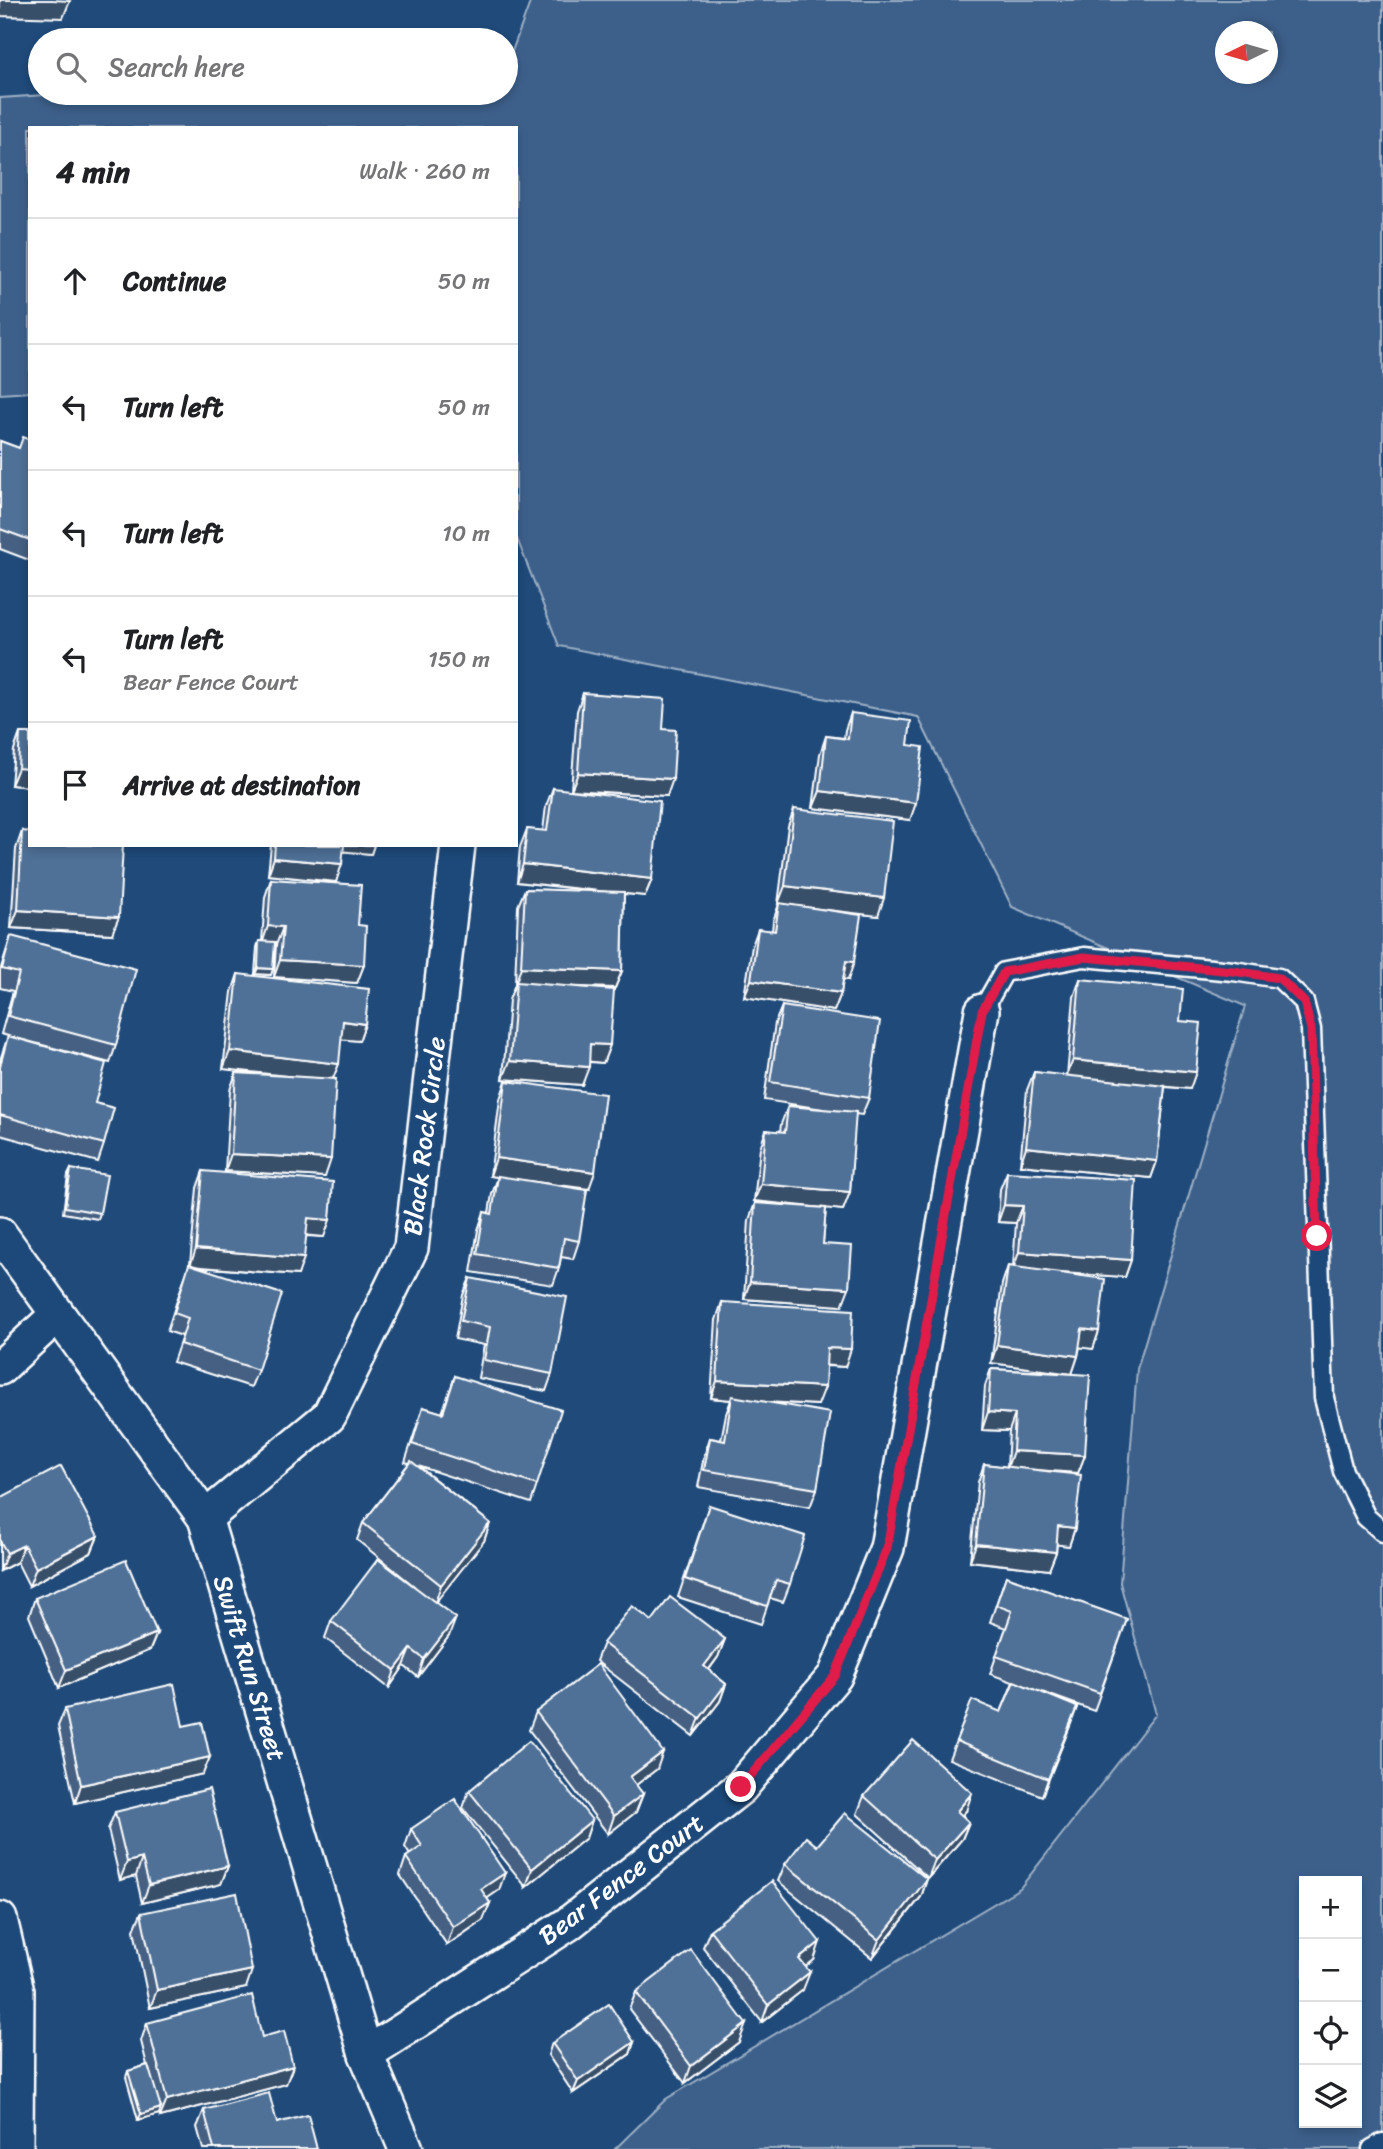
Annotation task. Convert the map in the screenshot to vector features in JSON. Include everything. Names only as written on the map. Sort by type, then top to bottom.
[{"type":"street","name":"Black Rock Circle","points":[[205,1518],[329,1416],[411,1248],[458,847]]},
{"type":"street","name":"Bear Fence Court","points":[[366,2054],[568,1924],[741,1787],[835,1676],[887,1548],[982,1011]]},
{"type":"street","name":"Swift Run Street","points":[[0,1234],[205,1518],[366,2054],[407,2149]]},
{"type":"street","points":[[0,1368],[57,1315]]},
{"type":"street","points":[[0,1919],[17,1991],[16,2149]]},
{"type":"lane","points":[[982,1011],[1004,972],[1084,957],[1279,978],[1304,1002],[1311,1029],[1324,1398],[1343,1471],[1366,1517],[1383,1532]]},
{"type":"lane","points":[[1372,2149],[1383,2143]]},
{"type":"shaded area","points":[[531,0],[1383,0],[1383,2149],[615,2149],[666,2099],[1020,1888],[1156,1714],[1120,1583],[1137,1369],[1245,1006],[1012,907],[918,717],[559,646],[518,541],[518,126],[28,126],[28,392],[0,394],[0,98],[28,96],[28,105],[518,105],[518,35]]},
{"type":"building","points":[[23,437],[28,439],[28,539],[0,529],[0,441],[19,448]]},
{"type":"building","points":[[583,693],[665,699],[663,729],[676,730],[673,779],[578,773]]},
{"type":"building","points":[[851,713],[911,721],[908,745],[923,747],[916,803],[820,791],[826,736],[848,739]]},
{"type":"building","points":[[20,733],[28,733],[28,769],[18,768]]},
{"type":"building","points":[[553,788],[660,801],[652,879],[523,864],[527,829],[547,831]]},
{"type":"building","points":[[794,809],[893,821],[884,898],[785,886]]},
{"type":"building","points":[[22,831],[28,832],[28,847],[123,847],[119,917],[18,910]]},
{"type":"building","points":[[275,847],[344,847],[342,864],[274,858]]},
{"type":"building","points":[[271,879],[361,885],[358,925],[366,926],[364,965],[280,960],[283,927],[268,926]]},
{"type":"building","points":[[525,889],[624,892],[622,971],[521,967]]},
{"type":"building","points":[[779,903],[861,915],[854,962],[846,961],[841,993],[751,980],[758,929],[775,931]]},
{"type":"building","points":[[11,936],[136,969],[116,1045],[8,1016],[19,973],[2,969]]},
{"type":"building","points":[[259,941],[275,942],[273,969],[258,968]]},
{"type":"building","points":[[238,974],[369,989],[365,1024],[343,1021],[339,1064],[230,1051]]},
{"type":"building","points":[[1080,979],[1183,989],[1180,1021],[1201,1023],[1196,1072],[1073,1060]]},
{"type":"building","points":[[516,982],[614,990],[610,1045],[590,1044],[589,1067],[510,1061]]},
{"type":"building","points":[[782,1006],[880,1021],[869,1098],[770,1082]]},
{"type":"building","points":[[8,1036],[106,1063],[95,1103],[114,1108],[104,1144],[0,1115],[0,1066]]},
{"type":"building","points":[[1034,1072],[1165,1086],[1157,1161],[1026,1147]]},
{"type":"building","points":[[236,1073],[336,1079],[331,1159],[231,1154]]},
{"type":"building","points":[[506,1081],[605,1094],[595,1172],[496,1158]]},
{"type":"building","points":[[788,1106],[856,1112],[850,1192],[761,1184],[766,1130],[785,1132]]},
{"type":"building","points":[[71,1169],[107,1175],[100,1213],[65,1207]]},
{"type":"building","points":[[203,1171],[333,1182],[330,1220],[308,1218],[304,1258],[196,1249]]},
{"type":"building","points":[[1007,1172],[1136,1180],[1131,1260],[1019,1252],[1023,1206],[1004,1205]]},
{"type":"building","points":[[498,1176],[587,1190],[579,1241],[564,1238],[559,1268],[477,1254],[484,1212],[492,1214]]},
{"type":"building","points":[[755,1203],[826,1208],[823,1244],[852,1246],[849,1288],[750,1282]]},
{"type":"building","points":[[189,1264],[282,1294],[258,1370],[180,1344],[188,1318],[174,1313]]},
{"type":"building","points":[[1008,1266],[1105,1279],[1099,1331],[1082,1329],[1078,1356],[997,1345]]},
{"type":"building","points":[[470,1278],[567,1297],[552,1374],[484,1360],[490,1327],[461,1321]]},
{"type":"building","points":[[722,1302],[853,1310],[851,1349],[827,1348],[825,1387],[717,1381]]},
{"type":"building","points":[[991,1369],[1090,1375],[1085,1455],[1013,1451],[1015,1414],[988,1412]]},
{"type":"building","points":[[455,1376],[561,1410],[537,1485],[412,1444],[423,1407],[443,1413]]},
{"type":"building","points":[[732,1396],[830,1413],[817,1489],[704,1470],[710,1438],[725,1441]]},
{"type":"building","points":[[411,1461],[490,1523],[441,1585],[363,1523]]},
{"type":"building","points":[[984,1464],[1081,1475],[1075,1528],[1058,1526],[1056,1552],[976,1544]]},
{"type":"building","points":[[61,1466],[98,1536],[36,1568],[24,1545],[7,1553],[0,1541],[0,1498]]},
{"type":"building","points":[[709,1505],[805,1536],[790,1584],[776,1580],[767,1606],[685,1579]]},
{"type":"building","points":[[378,1559],[456,1618],[424,1659],[411,1649],[395,1670],[331,1621]]},
{"type":"building","points":[[126,1560],[157,1633],[66,1670],[35,1598]]},
{"type":"building","points":[[1006,1576],[1127,1619],[1100,1693],[996,1656],[1012,1611],[996,1605]]},
{"type":"building","points":[[670,1597],[725,1639],[704,1666],[726,1684],[700,1718],[603,1643],[632,1606],[652,1621]]},
{"type":"building","points":[[598,1664],[663,1752],[630,1777],[643,1794],[614,1816],[536,1712]]},
{"type":"building","points":[[1014,1681],[1077,1707],[1048,1779],[956,1741],[972,1700],[1001,1712]]},
{"type":"building","points":[[174,1684],[183,1726],[202,1722],[210,1757],[81,1785],[65,1709]]},
{"type":"building","points":[[913,1740],[972,1793],[957,1811],[969,1822],[935,1860],[864,1796]]},
{"type":"building","points":[[529,1741],[592,1820],[532,1869],[469,1791]]},
{"type":"building","points":[[209,1789],[228,1866],[149,1885],[142,1858],[127,1862],[115,1812]]},
{"type":"building","points":[[455,1799],[505,1873],[481,1889],[490,1903],[453,1927],[406,1857],[422,1846],[411,1829]]},
{"type":"building","points":[[845,1813],[927,1879],[879,1940],[785,1864],[806,1837],[817,1846]]},
{"type":"building","points":[[772,1881],[820,1942],[799,1959],[810,1972],[768,2005],[710,1930]]},
{"type":"building","points":[[237,1893],[252,1970],[157,1990],[141,1913]]},
{"type":"building","points":[[691,1950],[746,2024],[691,2066],[636,1992]]},
{"type":"building","points":[[252,1995],[262,2037],[284,2031],[293,2066],[167,2100],[147,2023]]},
{"type":"building","points":[[609,2004],[634,2042],[578,2081],[552,2043]]},
{"type":"building","points":[[148,2065],[161,2108],[141,2114],[128,2071]]},
{"type":"building","points":[[269,2093],[277,2123],[308,2115],[317,2149],[214,2149],[204,2110]]},
{"type":"route","points":[[741,1787],[835,1676],[887,1548],[982,1011],[1004,972],[1084,957],[1279,978],[1304,1002],[1311,1029],[1317,1236]]}]
